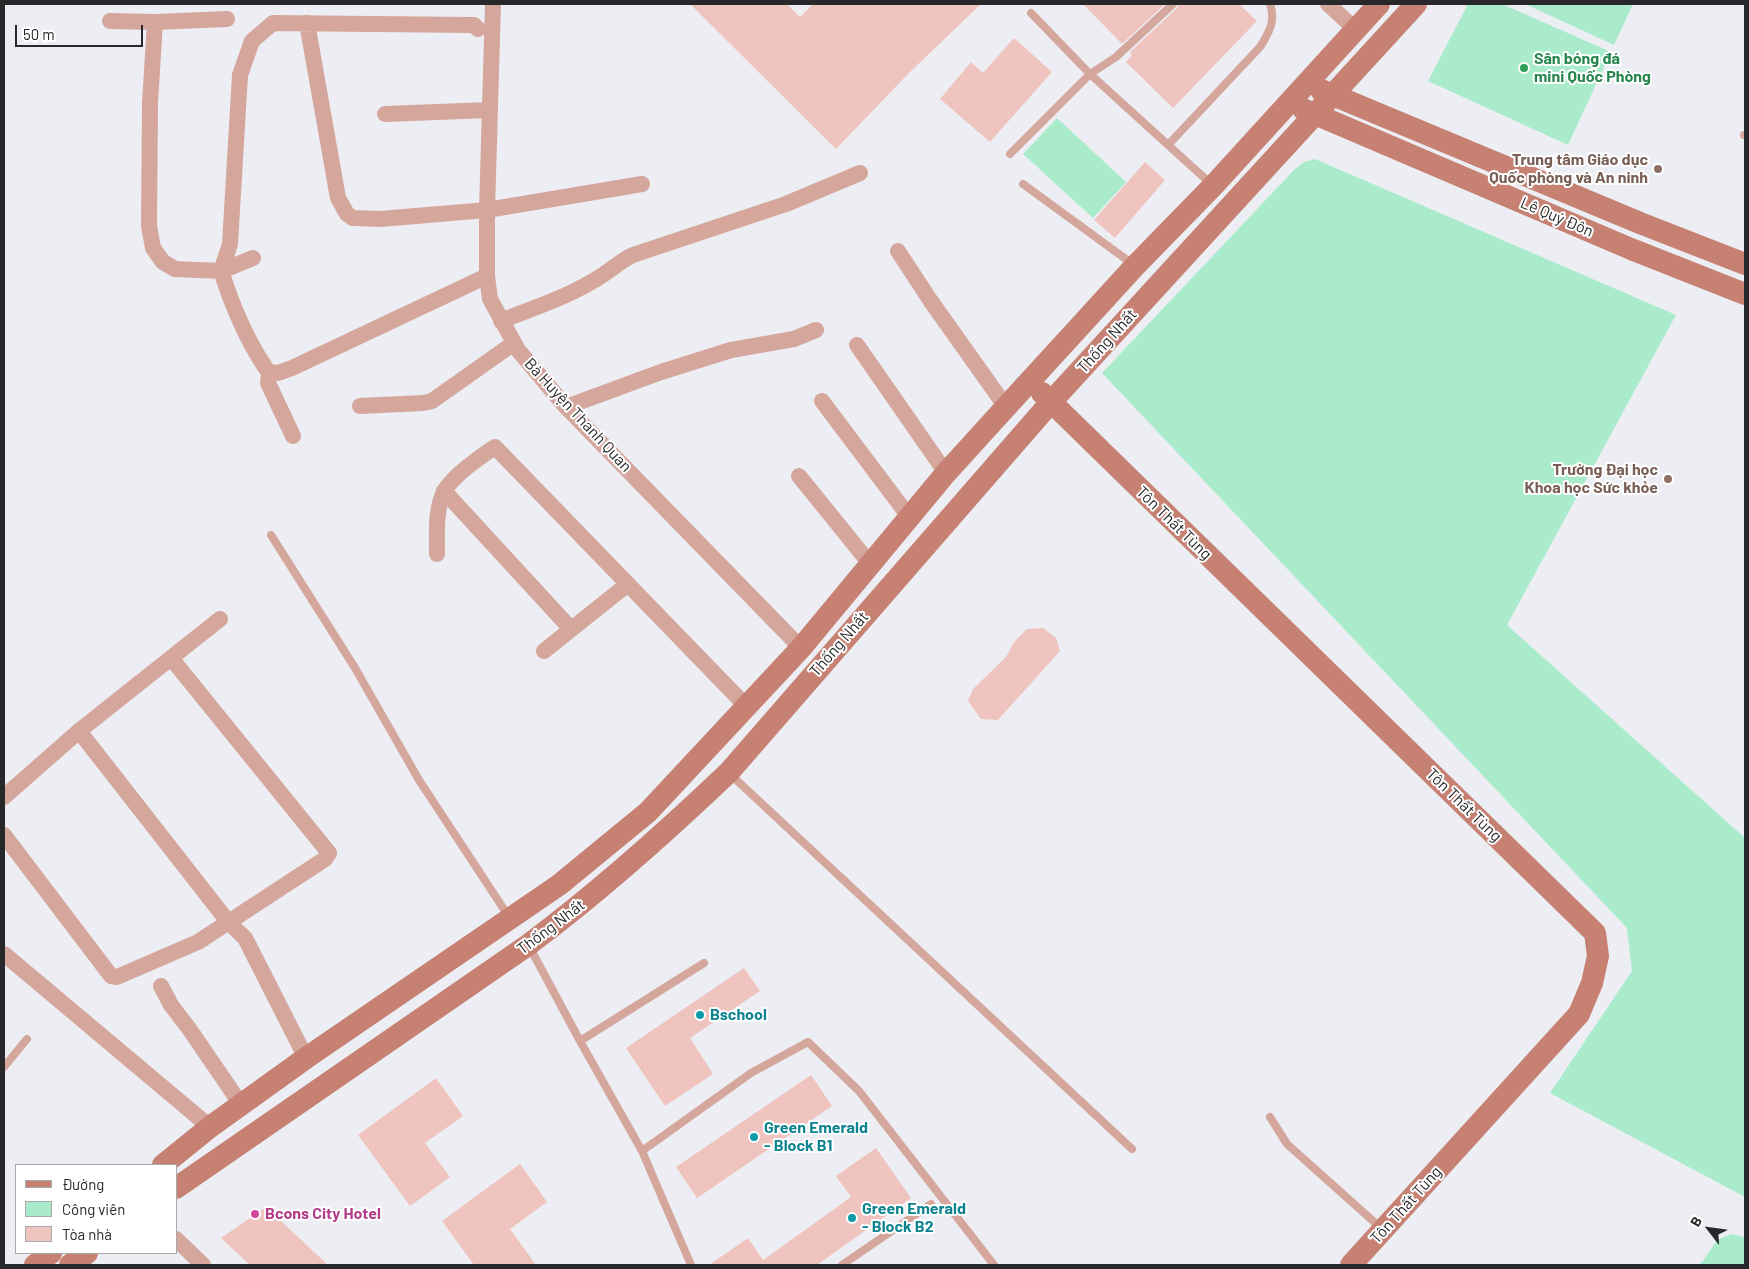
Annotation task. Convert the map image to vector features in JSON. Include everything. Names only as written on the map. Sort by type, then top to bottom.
[{"type":"main road","name":"Thống Nhất","points":[[164,1164],[210,1127],[242,1106],[306,1058],[559,885],[648,812],[801,648],[946,473],[1379,4]]},
{"type":"main road","name":"Thống Nhất","points":[[178,1187],[576,910],[676,822],[729,772],[1051,402],[1416,4]]},
{"type":"main road","name":"Lê Quý Đôn","points":[[1305,84],[1745,264]]},
{"type":"main road","name":"Lê Quý Đôn","points":[[1288,103],[1631,249],[1745,294]]},
{"type":"main road","points":[[1631,249],[1640,222]]},
{"type":"main road","name":"Tôn Thất Tùng","points":[[1031,381],[1595,933],[1598,956],[1592,983],[1579,1014],[1352,1265]]},
{"type":"main road","points":[[242,1106],[260,1130]]},
{"type":"main road","points":[[35,1265],[51,1254]]},
{"type":"main road","points":[[70,1265],[86,1254]]},
{"type":"street","name":"Bà Huyện Thanh Quan","points":[[493,4],[486,29],[489,110],[486,210],[487,276],[490,299],[518,350],[566,407],[801,648]]},
{"type":"street","points":[[1328,4],[1354,29]]},
{"type":"street","points":[[110,21],[227,20]]},
{"type":"street","points":[[156,22],[150,112],[149,226],[153,248],[163,262],[175,268],[221,271],[253,258]]},
{"type":"street","points":[[307,22],[338,198],[347,214],[353,218],[380,219],[486,210],[642,184]]},
{"type":"street","points":[[293,436],[268,383],[269,372],[242,328],[221,271],[230,244],[240,75],[252,41],[273,23],[474,25],[486,29]]},
{"type":"street","points":[[385,114],[489,110]]},
{"type":"street","points":[[501,321],[586,285],[619,262],[633,255],[786,204],[860,173]]},
{"type":"street","points":[[898,251],[930,300],[1006,407]]},
{"type":"street","points":[[269,372],[278,373],[292,368],[487,276]]},
{"type":"street","points":[[566,407],[661,372],[731,350],[794,339],[816,330]]},
{"type":"street","points":[[360,406],[423,403],[432,400],[514,343]]},
{"type":"street","points":[[857,344],[946,473]]},
{"type":"street","points":[[822,401],[910,518]]},
{"type":"street","points":[[437,554],[440,507],[444,491],[449,484],[480,456],[495,447],[747,707]]},
{"type":"street","points":[[799,476],[870,565]]},
{"type":"street","points":[[444,491],[571,629]]},
{"type":"street","points":[[544,651],[628,584]]},
{"type":"street","points":[[4,797],[79,731],[220,619]]},
{"type":"street","points":[[4,835],[111,976],[117,978],[198,942],[325,859],[329,853],[171,658]]},
{"type":"street","points":[[79,731],[229,923],[245,938],[306,1058]]},
{"type":"street","points":[[4,954],[210,1127]]},
{"type":"street","points":[[161,986],[172,1005],[242,1106]]},
{"type":"street","points":[[178,1241],[203,1265]]},
{"type":"lane","points":[[1010,154],[1090,74],[1116,57],[1173,4]]},
{"type":"lane","points":[[1168,145],[1260,47],[1271,30],[1273,10],[1270,4]]},
{"type":"lane","points":[[1031,13],[1090,74],[1213,186]]},
{"type":"lane","points":[[1023,184],[1136,266]]},
{"type":"lane","points":[[270,535],[355,668],[419,780],[510,919]]},
{"type":"lane","points":[[729,772],[1132,1149]]},
{"type":"lane","points":[[528,945],[642,1151],[691,1265]]},
{"type":"lane","points":[[580,1041],[704,963]]},
{"type":"lane","points":[[4,1067],[27,1039]]},
{"type":"lane","points":[[642,1151],[751,1073],[808,1042],[859,1091],[994,1265]]},
{"type":"lane","points":[[1270,1117],[1287,1144],[1384,1230]]},
{"type":"lane","points":[[842,1265],[931,1204]]},
{"type":"green space","points":[[1468,4],[1502,4],[1611,52],[1568,145],[1428,81]]},
{"type":"green space","points":[[1525,4],[1633,4],[1614,45]]},
{"type":"green space","points":[[1057,118],[1126,182],[1093,218],[1023,154]]},
{"type":"green space","points":[[1315,159],[1676,315],[1507,625],[1745,838],[1745,1197],[1550,1093],[1632,971],[1627,928],[1102,373],[1295,169],[1304,162]]},
{"type":"green space","points":[[1731,1234],[1745,1237],[1745,1265],[1698,1265],[1703,1261],[1717,1240]]},
{"type":"building","points":[[690,4],[787,4],[800,17],[813,4],[981,4],[909,73],[836,149]]},
{"type":"building","points":[[1083,4],[1165,4],[1122,44]]},
{"type":"building","points":[[1179,4],[1239,4],[1257,21],[1173,108],[1126,62],[1132,55],[1130,52]]},
{"type":"building","points":[[1014,38],[1052,72],[990,142],[940,99],[971,62],[983,73]]},
{"type":"building","points":[[1145,162],[1165,180],[1115,238],[1094,220]]},
{"type":"building","points":[[1043,628],[1056,638],[1060,651],[998,720],[981,719],[968,701],[973,689],[1006,657],[1014,642],[1027,629]]},
{"type":"building","name":"Bschool","points":[[744,968],[760,991],[690,1038],[713,1074],[665,1106],[626,1048]]},
{"type":"building","name":"Green Emerald - Block B1","points":[[811,1075],[832,1106],[697,1198],[676,1167]]},
{"type":"building","points":[[436,1078],[463,1116],[425,1143],[450,1177],[410,1206],[358,1135]]},
{"type":"building","name":"Green Emerald - Block B2","points":[[876,1148],[911,1198],[817,1265],[709,1265],[748,1238],[763,1260],[851,1197],[836,1176]]},
{"type":"building","points":[[520,1164],[547,1202],[510,1229],[536,1265],[474,1265],[442,1221]]},
{"type":"building","points":[[266,1207],[328,1265],[250,1265],[221,1238]]},
{"type":"place","name":"Sân bóng đá mini Quốc Phòng","points":[[1524,68]]},
{"type":"place","name":"Trung tâm Giáo dục Quốc phòng và An ninh","points":[[1658,169]]},
{"type":"place","name":"Trường Đại học Khoa học Sức khỏe","points":[[1668,479]]},
{"type":"place","name":"Bschool","points":[[700,1015]]},
{"type":"place","name":"Green Emerald - Block B1","points":[[754,1137]]},
{"type":"place","name":"Bcons City Hotel","points":[[255,1214]]},
{"type":"place","name":"Green Emerald - Block B2","points":[[852,1218]]}]
